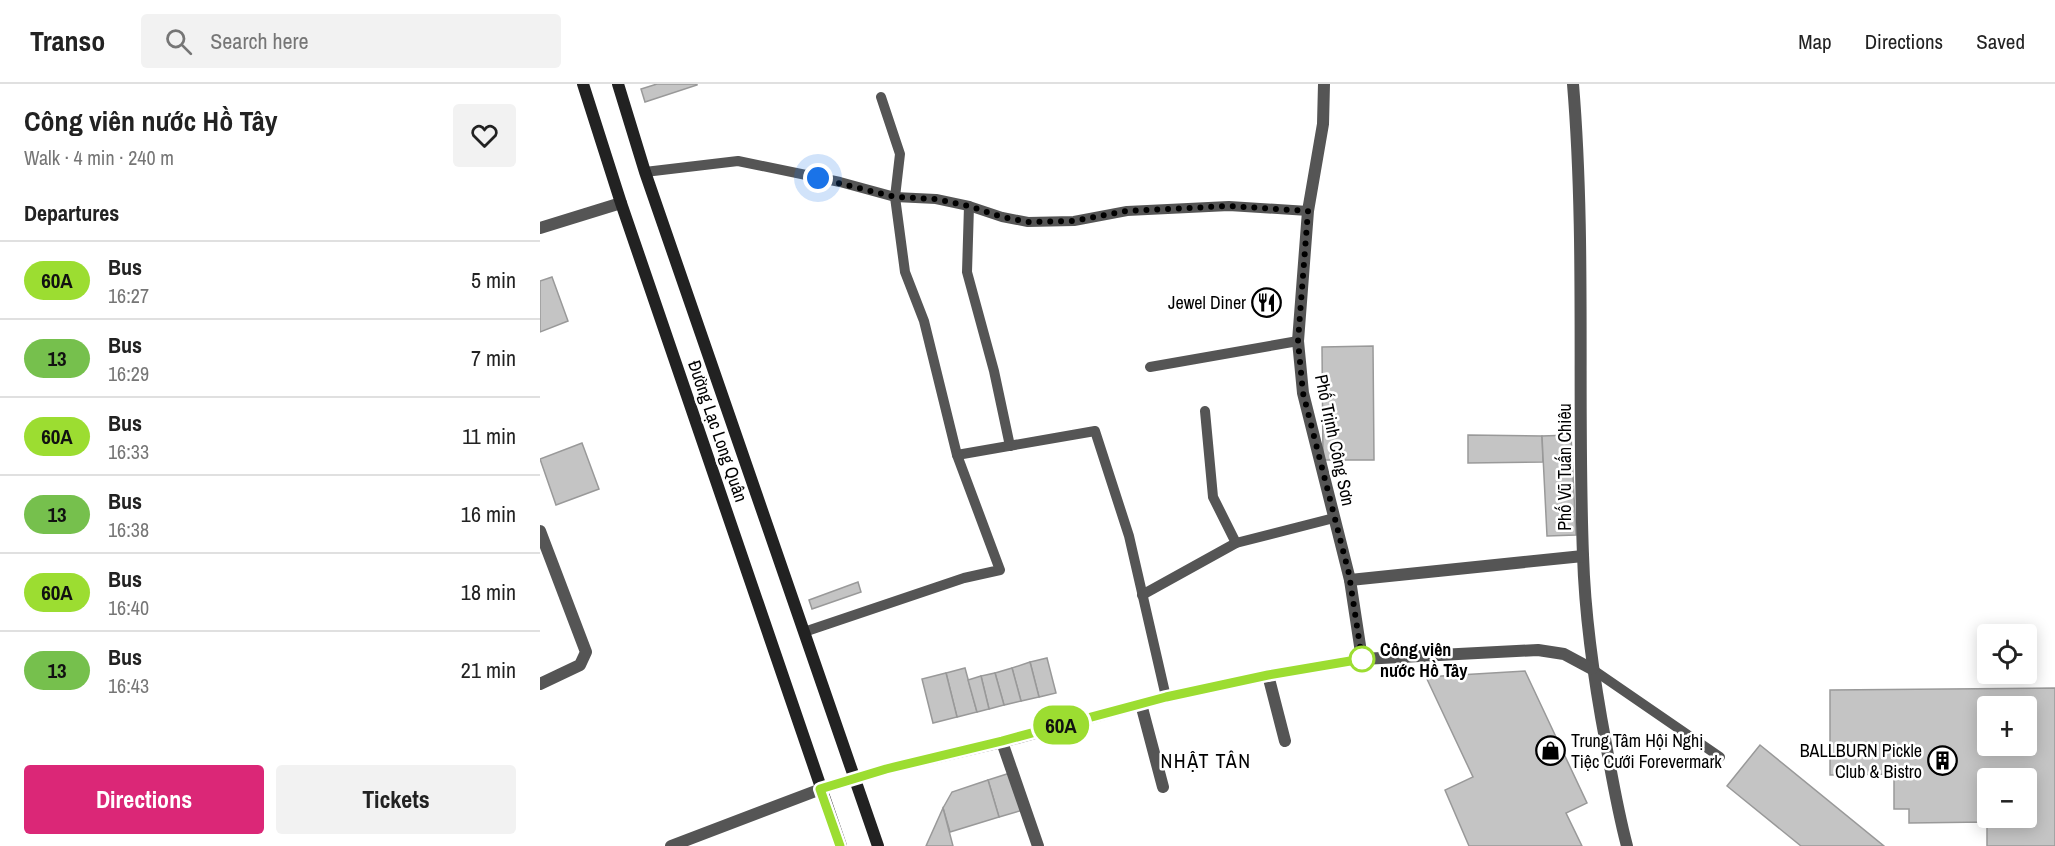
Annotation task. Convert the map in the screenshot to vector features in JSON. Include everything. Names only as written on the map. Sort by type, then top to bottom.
[{"type":"main road","name":"Đường Lạc Long Quân","points":[[583,84],[621,203],[840,846]]},
{"type":"main road","name":"Đường Lạc Long Quân","points":[[621,85],[645,172],[878,846]]},
{"type":"street","name":"Phố Trịnh Công Sơn","points":[[1324,84],[1323,124],[1308,211],[1298,341],[1303,393],[1350,580],[1362,659]]},
{"type":"street","name":"Phố Vũ Tuấn Chiêu","points":[[1573,84],[1578,145],[1583,556],[1592,669],[1620,821],[1627,846]]},
{"type":"street","points":[[540,228],[621,203]]},
{"type":"street","points":[[540,531],[586,652],[580,665],[540,684]]},
{"type":"street","points":[[1350,580],[1583,556]]},
{"type":"street","points":[[671,846],[820,789],[886,769],[1166,697],[1268,675],[1362,659],[1538,650],[1564,654],[1592,669]]},
{"type":"street","points":[[1268,675],[1286,741]]},
{"type":"street","points":[[1141,704],[1163,787]]},
{"type":"street","points":[[1002,741],[1038,846]]},
{"type":"lane","points":[[804,632],[964,578],[1000,570],[957,455],[924,321],[905,272],[895,197],[900,154],[880,97]]},
{"type":"lane","points":[[645,172],[738,161],[840,182],[895,197],[936,199],[1028,222],[1074,221],[1126,211],[1229,206],[1308,211]]},
{"type":"lane","points":[[969,206],[967,272],[994,371],[1010,446]]},
{"type":"lane","points":[[1150,367],[1298,341]]},
{"type":"lane","points":[[1205,411],[1213,497],[1236,543]]},
{"type":"lane","points":[[957,455],[1095,431],[1129,536],[1166,697]]},
{"type":"lane","points":[[1142,594],[1236,543],[1334,518]]},
{"type":"lane","points":[[1592,669],[1720,757]]},
{"type":"building","points":[[657,84],[697,85],[645,102],[641,89]]},
{"type":"building","points":[[552,277],[568,321],[540,332],[540,281]]},
{"type":"building","points":[[1373,346],[1374,460],[1323,460],[1322,347]]},
{"type":"building","points":[[1468,435],[1542,436],[1543,462],[1468,463]]},
{"type":"building","points":[[1571,435],[1576,535],[1547,536],[1542,436]]},
{"type":"building","points":[[582,443],[599,489],[556,505],[540,459]]},
{"type":"building","points":[[858,582],[861,592],[812,609],[809,600]]},
{"type":"building","points":[[1047,658],[1056,693],[1039,697],[1030,662]]},
{"type":"building","points":[[1030,662],[1039,697],[1021,701],[1012,668]]},
{"type":"building","points":[[965,668],[977,712],[957,717],[946,673]]},
{"type":"building","points":[[1012,668],[1021,701],[1004,705],[995,673]]},
{"type":"building","points":[[1525,671],[1587,803],[1566,813],[1582,846],[1469,846],[1445,790],[1473,777],[1426,677]]},
{"type":"building","points":[[946,673],[957,717],[933,723],[922,679]]},
{"type":"building","points":[[995,673],[1004,705],[989,709],[981,676]]},
{"type":"building","points":[[981,676],[989,709],[977,712],[968,680]]},
{"type":"building","name":"BALLBURN Pickle Club & Bistro","points":[[2055,688],[2055,846],[1987,846],[1987,828],[2037,828],[2037,768],[1977,768],[1977,822],[1909,823],[1909,809],[1894,809],[1894,774],[1830,775],[1830,690]]},
{"type":"building","points":[[1760,745],[1884,846],[1801,846],[1727,786]]},
{"type":"building","points":[[1010,773],[1023,810],[999,817],[988,780]]},
{"type":"building","points":[[988,780],[999,817],[950,832],[943,808],[952,792]]},
{"type":"building","points":[[943,808],[953,846],[926,846]]},
{"type":"bus line","name":"60A","points":[[840,846],[820,789],[886,769],[1166,697],[1268,675],[1362,659]]},
{"type":"place","name":"Jewel Diner","points":[[1267,302]]},
{"type":"place","name":"Công viên nước Hồ Tây","points":[[1362,659]]},
{"type":"place","name":"Trung Tâm Hội Nghị Tiệc Cưới Forevermark","points":[[1550,750]]},
{"type":"place","name":"BALLBURN Pickle Club & Bistro","points":[[1943,760]]},
{"type":"district","name":"NHẬT TÂN","points":[[1206,760]]},
{"type":"route","points":[[818,178],[895,197],[936,199],[1028,222],[1074,221],[1126,211],[1229,206],[1308,211],[1298,341],[1303,393],[1349,574],[1362,659]]}]
